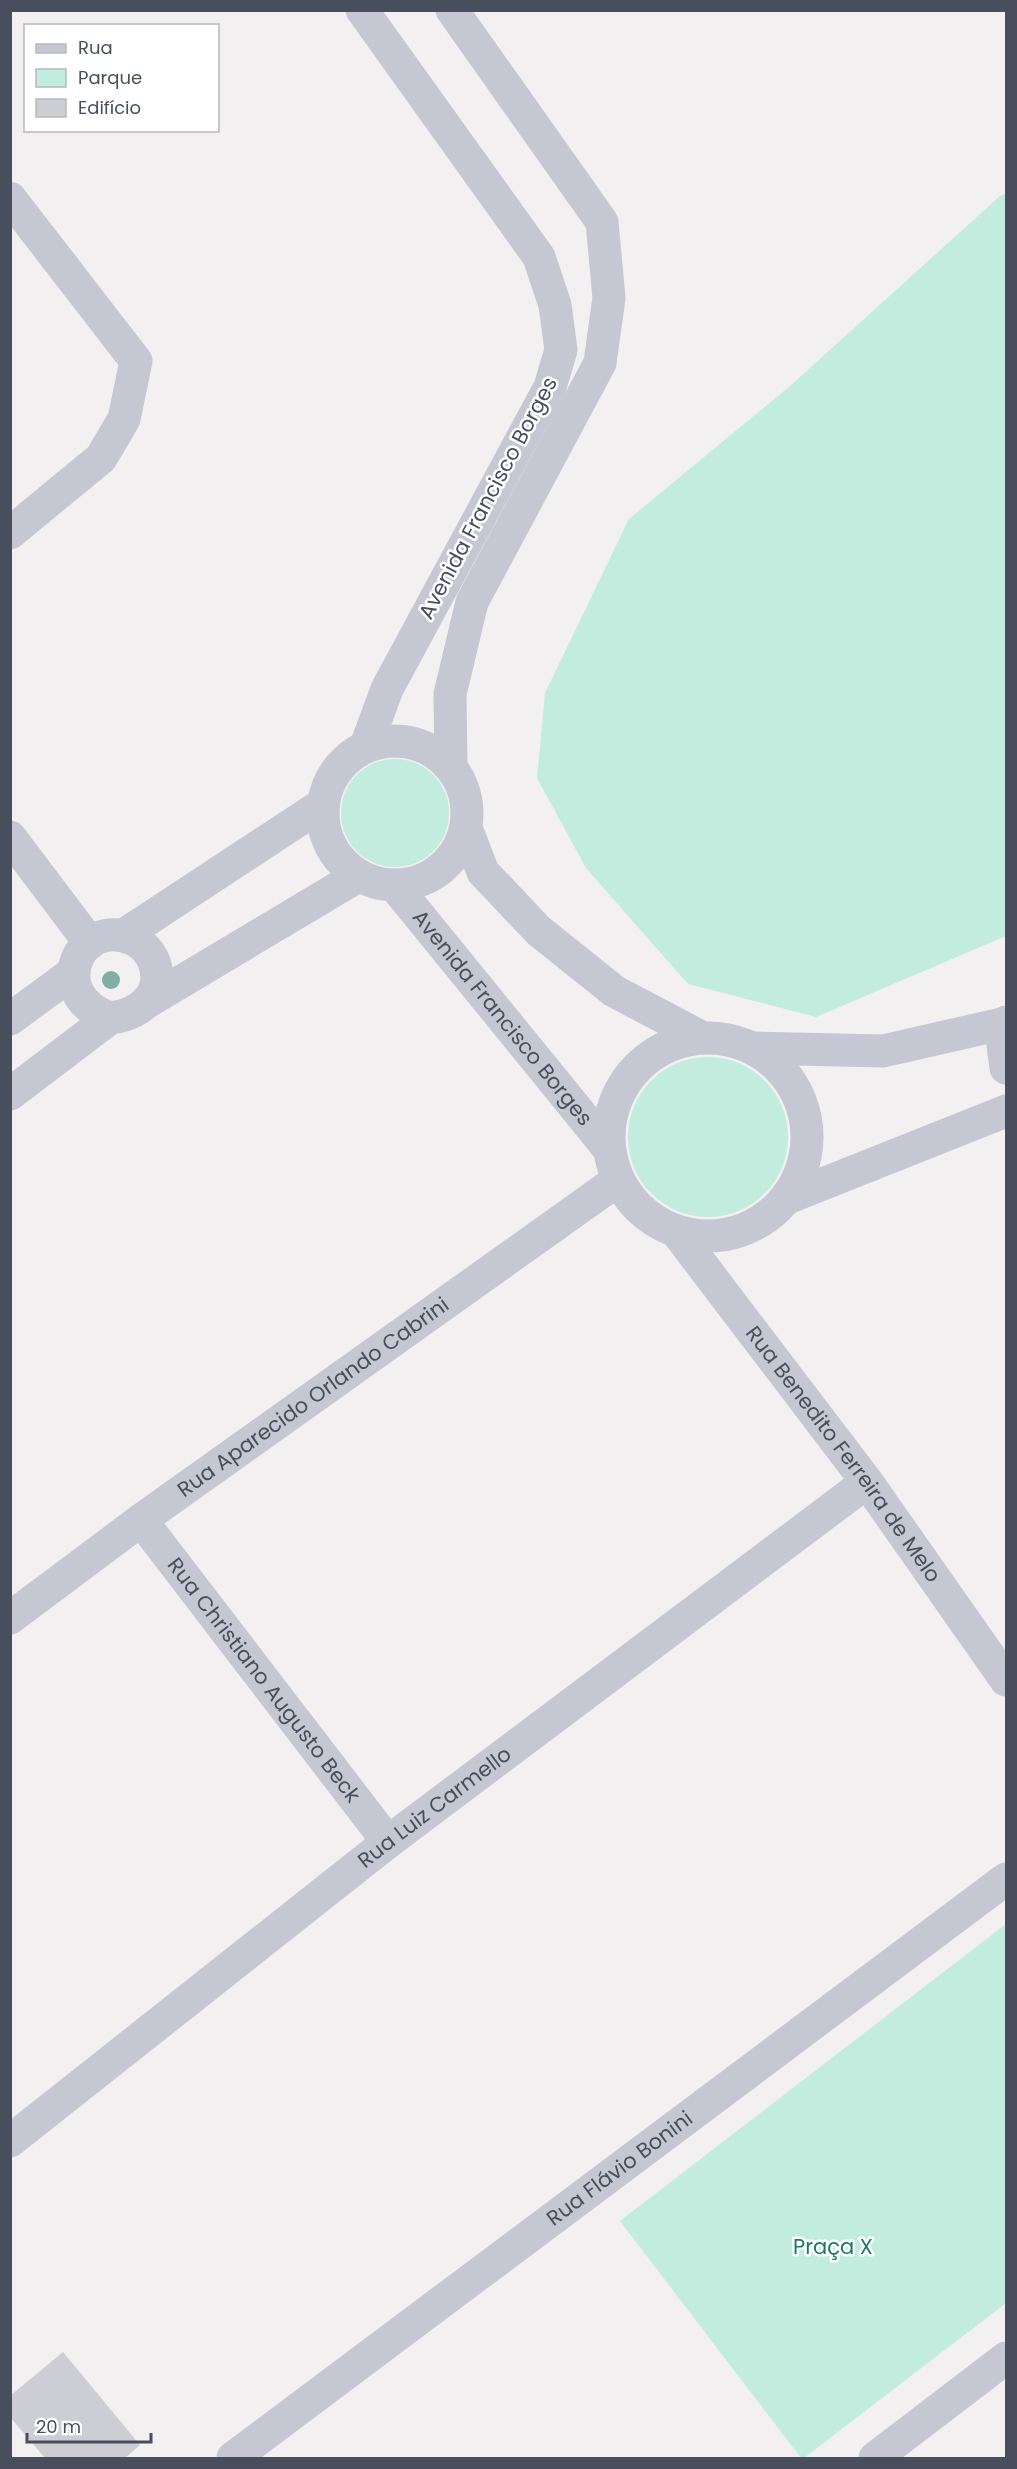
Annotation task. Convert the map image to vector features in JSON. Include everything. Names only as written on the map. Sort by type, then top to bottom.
[{"type":"street","name":"Avenida Francisco Borges","points":[[362,10],[539,257],[555,305],[561,350],[550,387],[387,689],[366,746]]},
{"type":"street","name":"Avenida Francisco Borges","points":[[451,766],[450,694],[472,602],[600,363],[609,298],[602,222],[452,10]]},
{"type":"street","points":[[10,198],[136,361],[124,419],[101,459],[10,533]]},
{"type":"street","points":[[516,450],[545,465]]},
{"type":"street","points":[[390,740],[415,743],[435,751],[451,766],[462,784],[468,806],[466,828],[458,851],[441,870],[420,881],[396,886],[376,884],[358,876],[342,863],[330,845],[324,825],[323,804],[330,781],[345,760],[366,746],[390,740]]},
{"type":"street","points":[[124,935],[323,804]]},
{"type":"street","points":[[466,828],[483,872],[538,931],[614,991],[701,1037]]},
{"type":"street","points":[[10,837],[90,943]]},
{"type":"street","points":[[147,1002],[156,978],[154,963],[148,951],[138,941],[124,935],[111,934],[97,938],[77,958],[74,986],[79,998],[88,1008],[110,1018],[125,1017],[358,876]]},
{"type":"street","name":"Avenida Francisco Borges","points":[[396,886],[609,1149]]},
{"type":"street","points":[[10,1018],[74,972]]},
{"type":"street","points":[[10,1094],[110,1018]]},
{"type":"street","points":[[753,1048],[883,1051],[1006,1023],[1003,1045],[1006,1068]]},
{"type":"street","points":[[701,1037],[727,1038],[753,1048],[777,1065],[795,1088],[804,1116],[806,1145],[800,1173],[785,1199],[763,1220],[735,1232],[705,1236],[676,1232],[652,1219],[639,1208],[618,1180],[609,1149],[610,1117],[622,1086],[643,1061],[669,1044],[701,1037]]},
{"type":"street","points":[[785,1199],[1006,1111]]},
{"type":"street","name":"Rua Aparecido Orlando Cabrini","points":[[10,1618],[141,1520],[618,1180]]},
{"type":"street","name":"Rua Benedito Ferreira de Melo","points":[[676,1232],[867,1482],[1006,1680]]},
{"type":"street","name":"Rua Luiz Carmello","points":[[10,2141],[388,1842],[867,1482]]},
{"type":"street","name":"Rua Christiano Augusto Beck","points":[[141,1520],[388,1842]]},
{"type":"street","name":"Rua Flávio Bonini","points":[[233,2458],[1006,1879]]},
{"type":"street","points":[[874,2458],[1006,2358]]},
{"type":"green space","points":[[1006,193],[1006,936],[816,1017],[688,984],[586,868],[537,778],[545,693],[629,519],[790,386]]},
{"type":"green space","points":[[395,759],[416,764],[433,775],[444,792],[449,813],[444,834],[433,851],[416,862],[395,867],[374,862],[357,851],[346,834],[341,813],[346,792],[357,775],[374,764]]},
{"type":"green space","points":[[708,1057],[724,1058],[739,1063],[753,1070],[765,1080],[775,1092],[782,1106],[787,1121],[787,1153],[782,1168],[775,1182],[765,1194],[753,1204],[739,1211],[724,1216],[708,1217],[692,1216],[677,1211],[663,1204],[651,1194],[641,1182],[634,1168],[629,1153],[628,1137],[629,1121],[634,1106],[641,1092],[651,1080],[663,1070],[677,1063],[692,1058]]},
{"type":"green space","name":"Praça X","points":[[1006,1924],[1006,2303],[804,2458],[801,2458],[620,2221]]},
{"type":"building","points":[[63,2352],[140,2445],[125,2458],[45,2458],[10,2417],[10,2396]]}]
